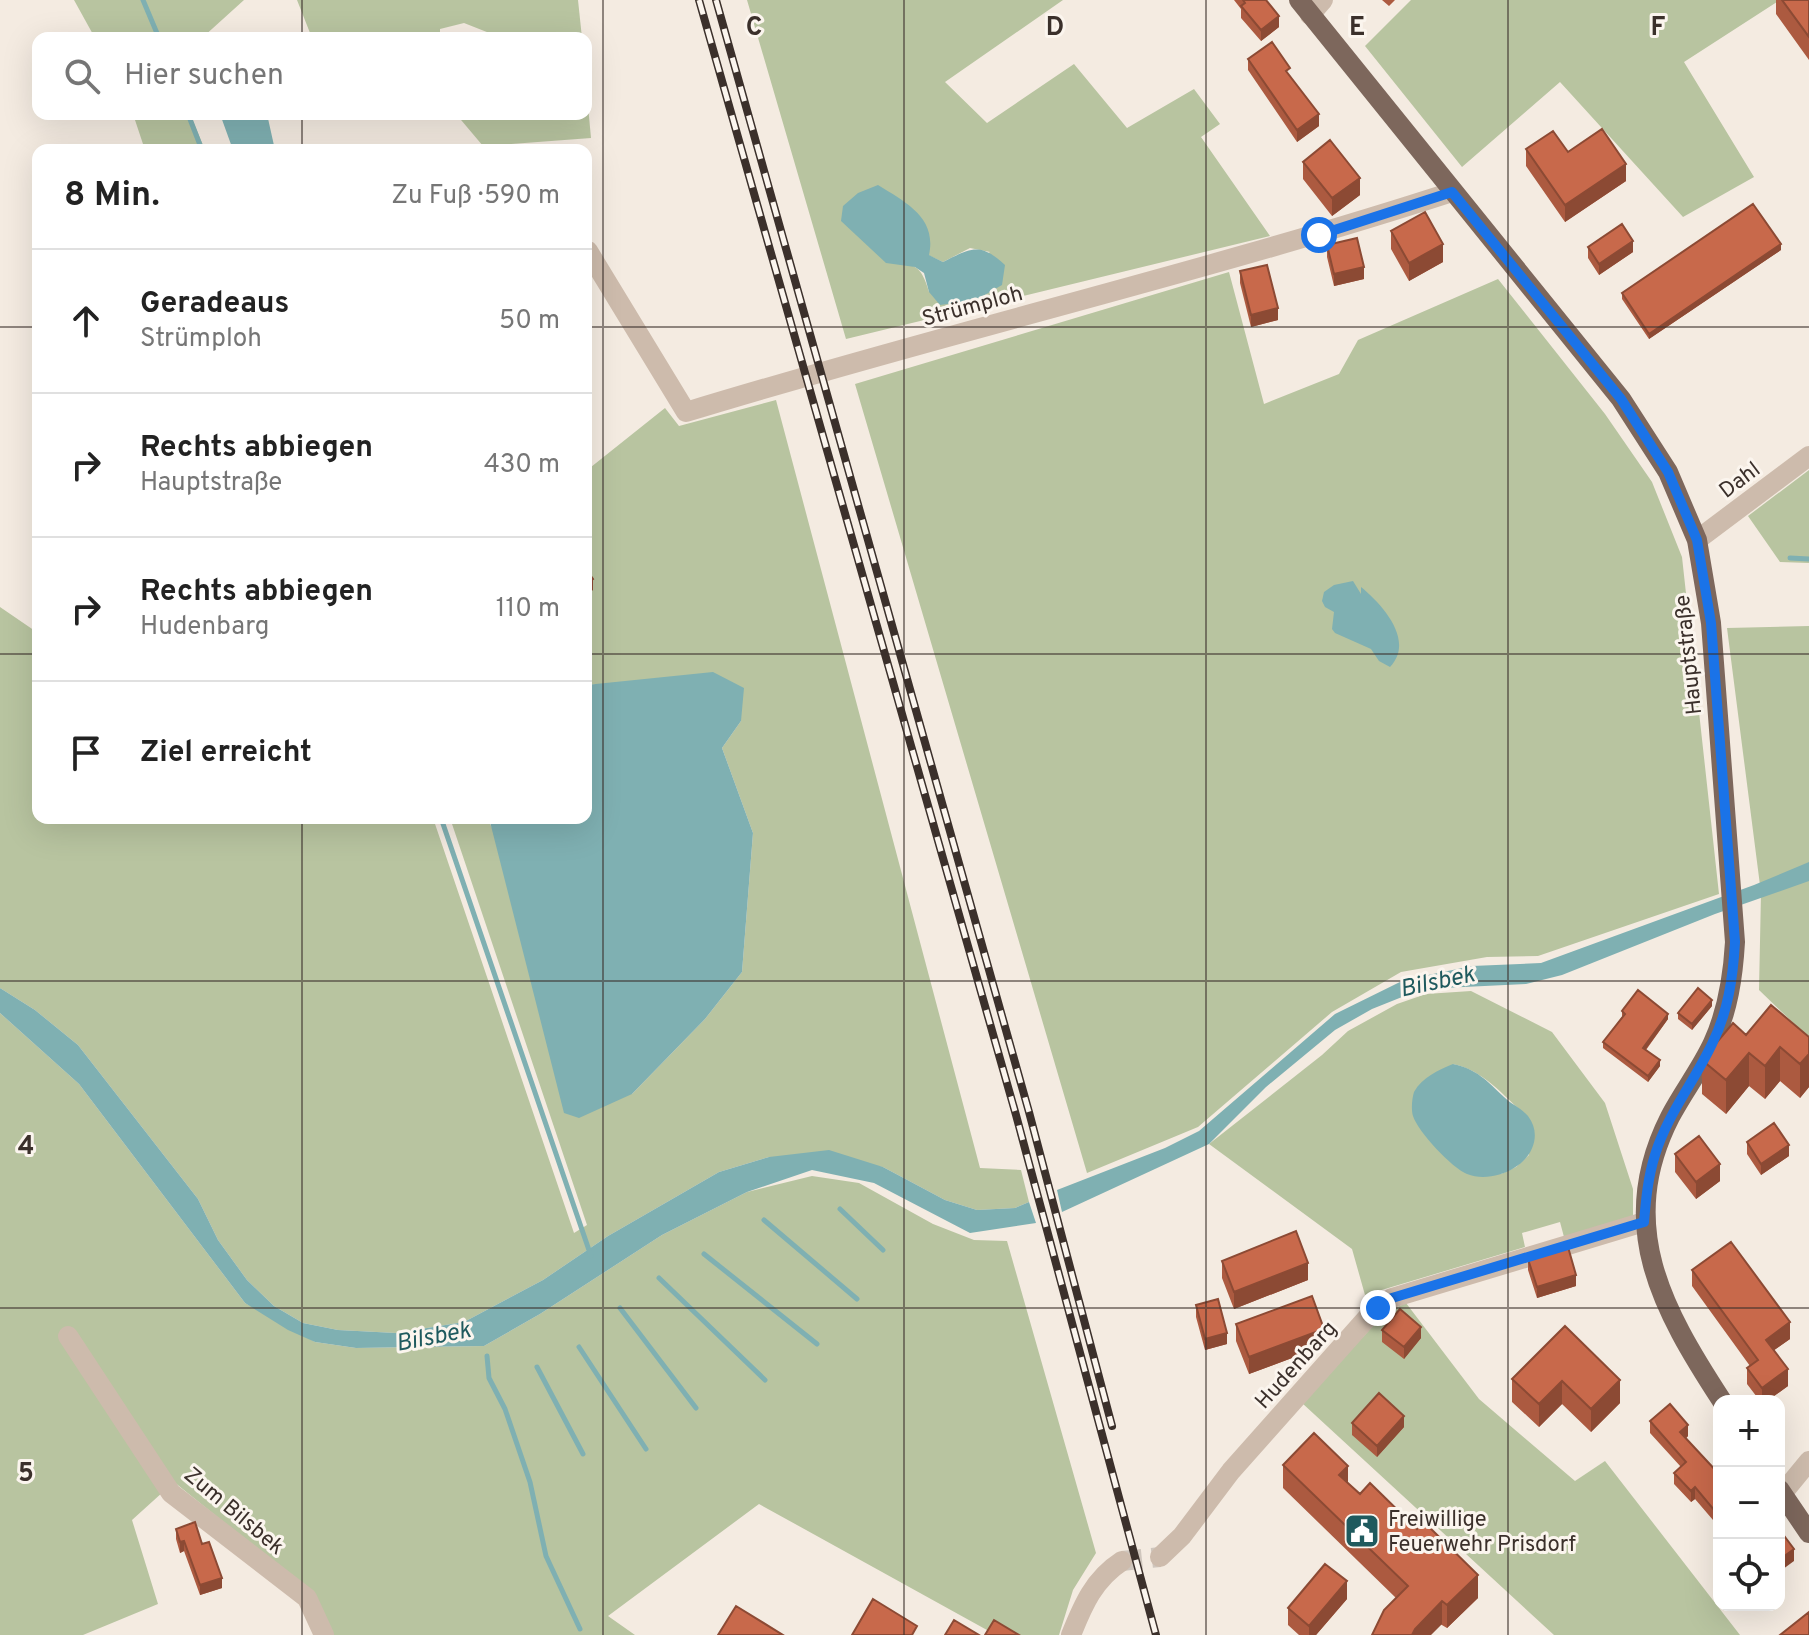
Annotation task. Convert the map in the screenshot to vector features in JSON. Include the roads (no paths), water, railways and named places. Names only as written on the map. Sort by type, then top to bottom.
[{"type":"main road","name":"Hauptstraße","points":[[1311,5],[1452,192],[1621,399],[1668,472],[1697,540],[1711,623],[1735,942],[1733,977],[1726,1011],[1713,1043],[1670,1118],[1655,1152],[1644,1222],[1651,1264],[1663,1296],[1681,1335],[1718,1395]]},
{"type":"main road","points":[[1785,1498],[1809,1533]]},
{"type":"street","name":"Strümploh","points":[[592,258],[686,412],[820,371],[1319,235],[1452,192]]},
{"type":"street","name":"Dahl","points":[[1697,540],[1809,456]]},
{"type":"street","name":"Hudenbarg","points":[[1160,1557],[1182,1536],[1231,1471],[1375,1309],[1392,1298],[1644,1222]]},
{"type":"street","name":"Zum Bilsbek","points":[[68,1336],[171,1493],[307,1598],[324,1635]]},
{"type":"street","points":[[1785,1486],[1809,1461]]},
{"type":"street","points":[[1071,1635],[1085,1598],[1122,1561]]},
{"type":"water","points":[[222,120],[268,120],[274,144],[231,144]]},
{"type":"water","points":[[878,185],[909,205],[924,221],[930,242],[929,255],[943,262],[961,253],[982,250],[1005,265],[1002,285],[976,300],[940,305],[929,292],[924,273],[915,267],[886,263],[841,221],[843,206],[858,193]]},
{"type":"water","points":[[1353,581],[1361,594],[1361,587],[1378,603],[1398,635],[1397,657],[1390,667],[1379,661],[1371,649],[1332,629],[1334,612],[1322,601],[1324,592],[1334,585]]},
{"type":"water","points":[[713,672],[744,688],[741,721],[722,748],[753,833],[742,972],[705,1019],[632,1094],[579,1118],[564,1113],[491,824],[592,824],[592,684]]},
{"type":"water","name":"Bilsbek","points":[[1809,862],[1809,881],[1715,914],[1562,975],[1526,984],[1422,989],[1372,1009],[1335,1030],[1266,1087],[1209,1144],[1062,1212],[1057,1190],[1165,1148],[1199,1131],[1335,1014],[1404,980],[1472,966],[1541,963]]},
{"type":"water","name":"Bilsbek","points":[[0,988],[35,1010],[78,1045],[198,1199],[218,1240],[247,1280],[274,1306],[303,1323],[338,1330],[396,1333],[464,1322],[543,1280],[608,1236],[719,1172],[769,1157],[829,1150],[883,1167],[945,1200],[977,1210],[1015,1208],[1029,1202],[1036,1223],[970,1233],[874,1183],[812,1170],[747,1192],[662,1235],[540,1314],[484,1346],[356,1348],[315,1342],[288,1330],[245,1303],[79,1084],[0,1013]]},
{"type":"water","points":[[1453,1064],[1481,1076],[1528,1116],[1534,1130],[1533,1145],[1526,1158],[1514,1168],[1491,1176],[1467,1174],[1428,1140],[1416,1123],[1412,1101],[1417,1087],[1426,1078]]},
{"type":"waterway","points":[[143,0],[156,32]]},
{"type":"waterway","points":[[190,120],[200,144]]},
{"type":"waterway","points":[[1790,558],[1809,559]]},
{"type":"waterway","points":[[443,824],[591,1256]]},
{"type":"waterway","points":[[840,1209],[883,1250]]},
{"type":"waterway","points":[[764,1220],[857,1299]]},
{"type":"waterway","points":[[704,1254],[817,1344]]},
{"type":"waterway","points":[[659,1278],[765,1380]]},
{"type":"waterway","points":[[620,1308],[696,1408]]},
{"type":"waterway","points":[[579,1347],[646,1449]]},
{"type":"waterway","points":[[487,1356],[489,1378],[505,1409],[530,1482],[546,1556],[580,1629]]},
{"type":"waterway","points":[[537,1367],[583,1454]]},
{"type":"tunnel","points":[[1122,1561],[1160,1557]]},
{"type":"railway","points":[[699,0],[1016,1115],[1156,1635]]},
{"type":"railway","points":[[716,0],[1029,1112],[1112,1426]]},
{"type":"place","name":"Freiwillige Feuerwehr Prisdorf","points":[[1362,1531]]}]
